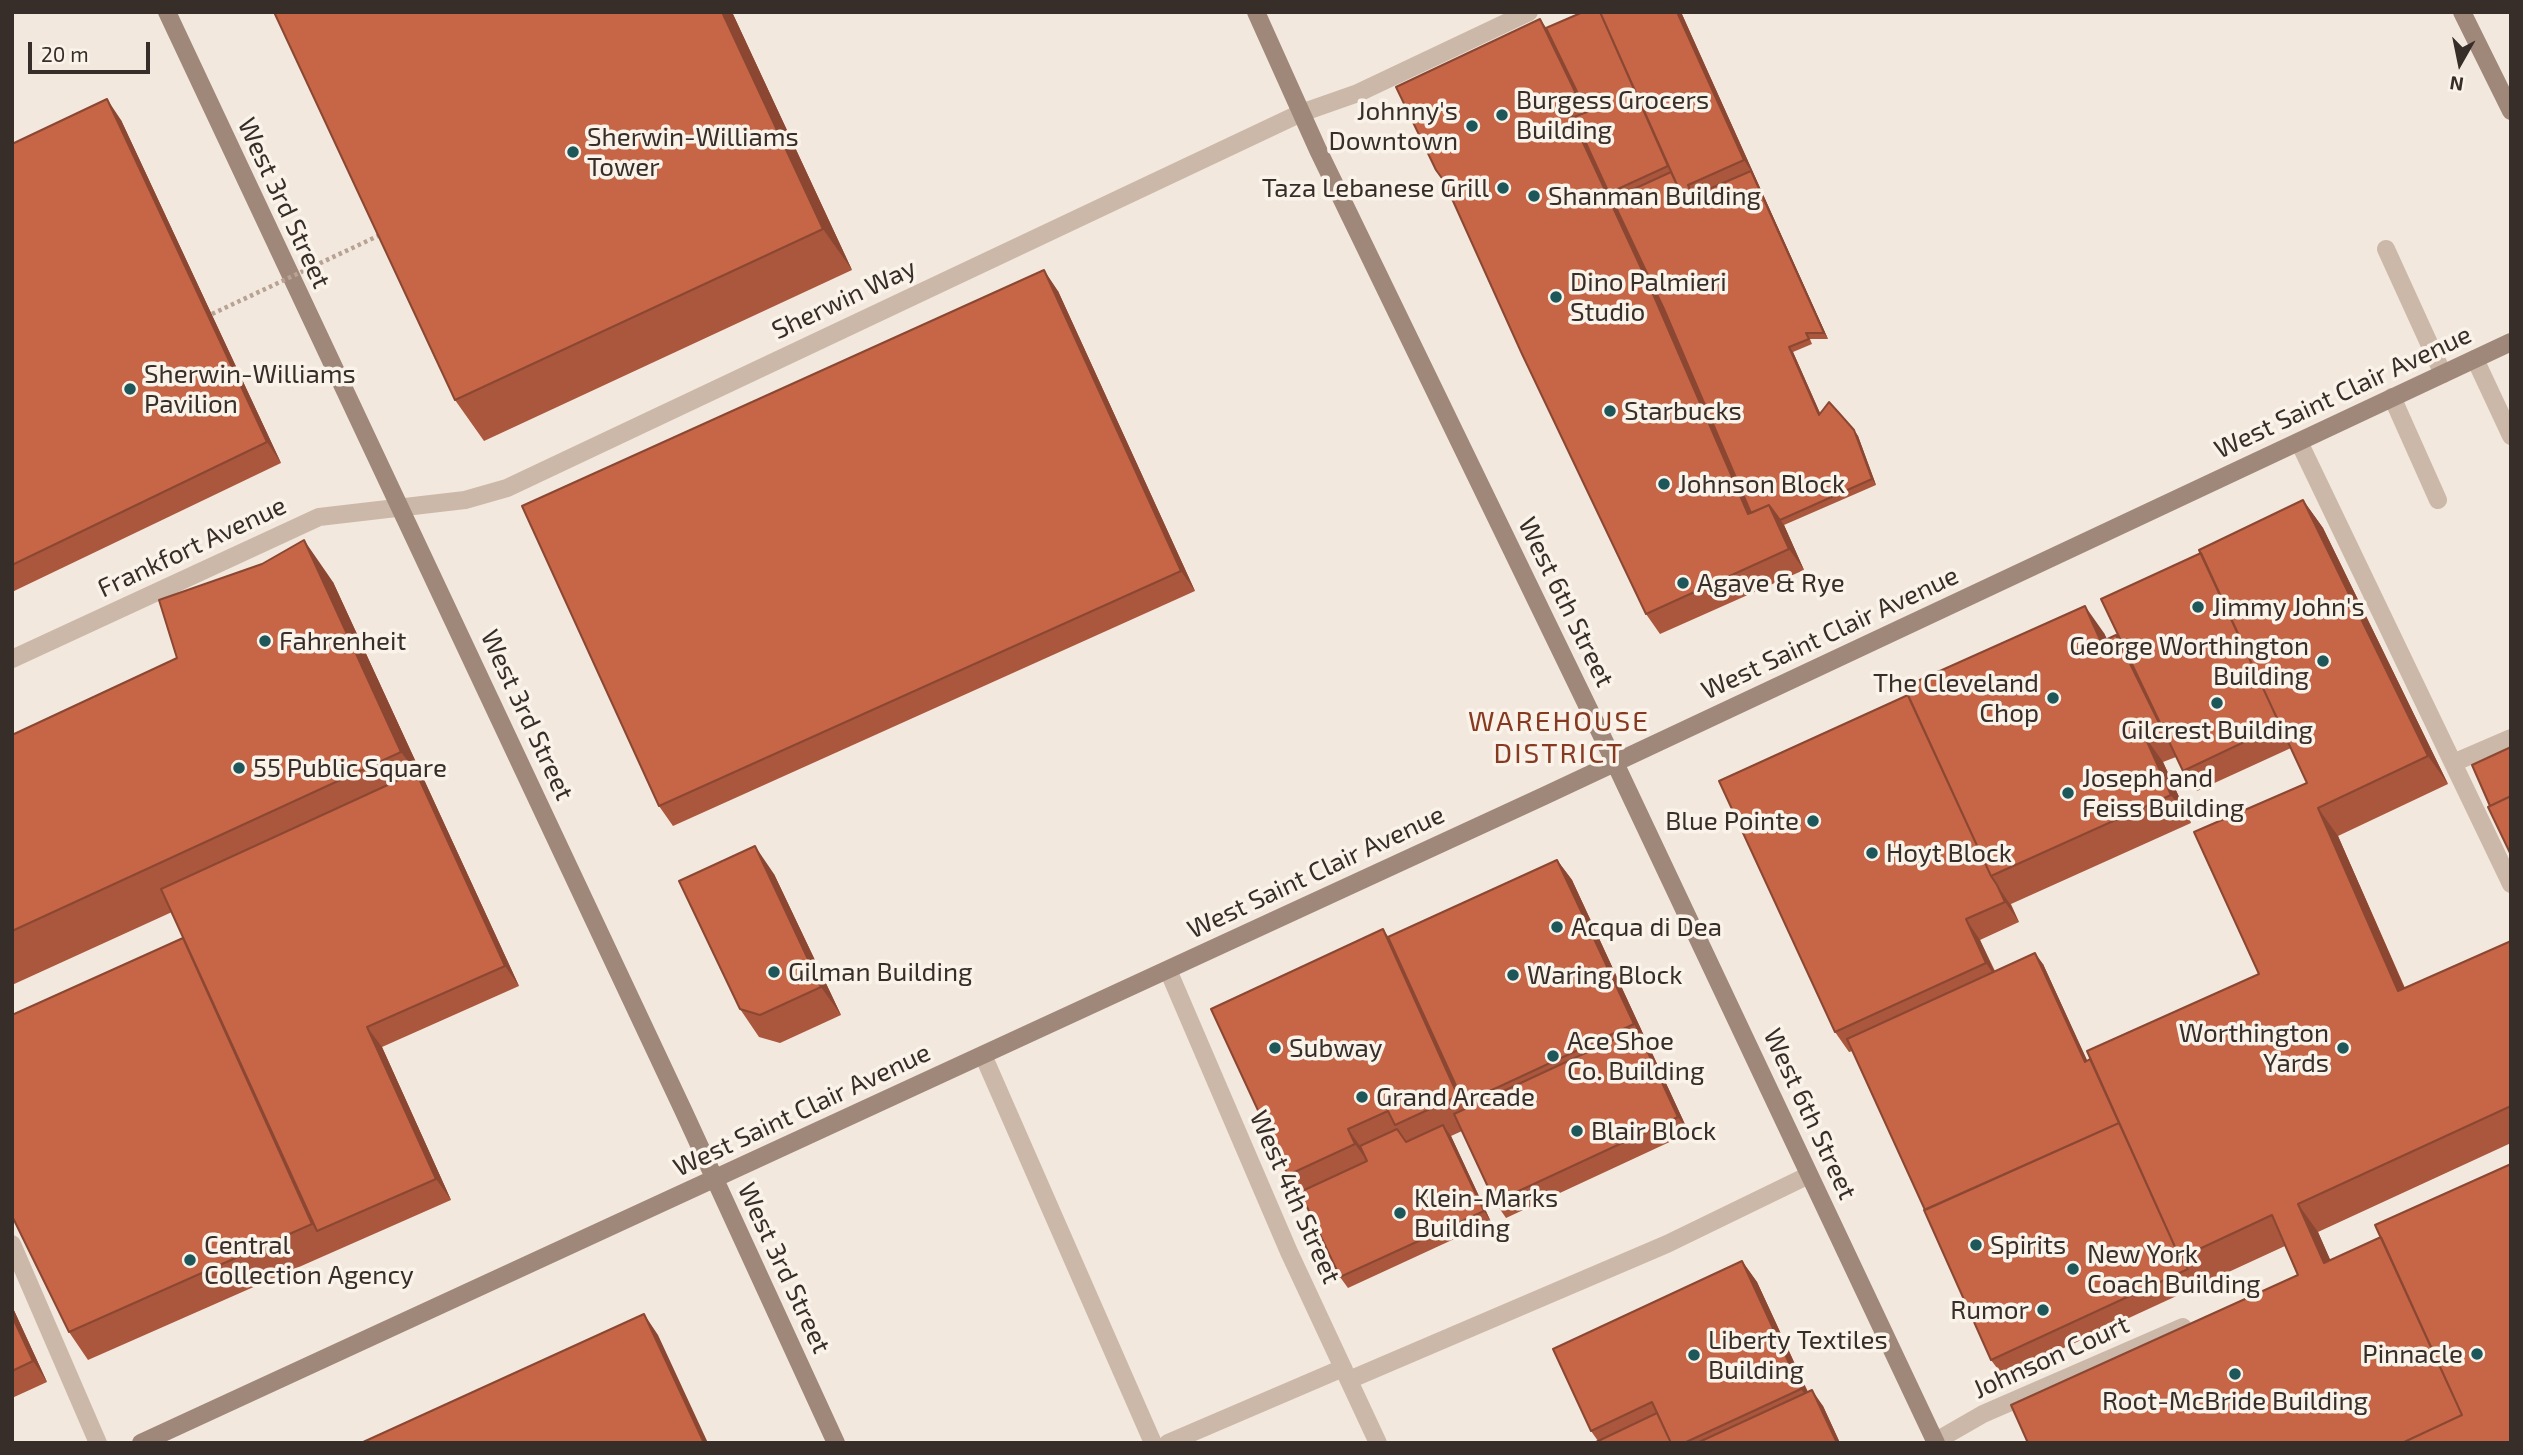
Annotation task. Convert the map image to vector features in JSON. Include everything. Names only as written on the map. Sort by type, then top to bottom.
[{"type":"street","name":"West 3rd Street","points":[[167,12],[401,506],[836,1443]]},
{"type":"street","name":"West 6th Street","points":[[1256,12],[1301,113],[1615,763],[1936,1442]]},
{"type":"street","points":[[1301,113],[1358,93],[1530,12]]},
{"type":"street","points":[[2462,12],[2511,111]]},
{"type":"street","name":"Sherwin Way","points":[[401,506],[465,500],[507,488],[1301,113]]},
{"type":"street","points":[[2386,249],[2442,374]]},
{"type":"street","name":"West Saint Clair Avenue","points":[[141,1443],[1615,763],[2511,342]]},
{"type":"street","points":[[2474,359],[2511,436]]},
{"type":"street","points":[[2392,397],[2438,500]]},
{"type":"street","points":[[2299,442],[2511,884]]},
{"type":"street","name":"Frankfort Avenue","points":[[12,659],[319,517],[401,506]]},
{"type":"street","points":[[2453,763],[2511,738]]},
{"type":"street","name":"West 4th Street","points":[[1168,970],[1289,1252],[1378,1443]]},
{"type":"street","points":[[983,1055],[1153,1443]]},
{"type":"street","points":[[1168,1443],[1667,1244],[1810,1175]]},
{"type":"street","points":[[12,1244],[98,1443]]},
{"type":"street","name":"Johnson Court","points":[[1936,1442],[1983,1414],[2194,1322]]},
{"type":"path","points":[[212,314],[386,232]]},
{"type":"building","name":"Sherwin-Williams Tower","points":[[274,12],[722,12],[823,229],[455,400]]},
{"type":"building","points":[[1583,12],[1600,12],[1668,166],[1609,193],[1574,117],[1587,112],[1546,28]]},
{"type":"building","points":[[1600,12],[1677,12],[1744,160],[1688,185],[1691,192],[1682,196]]},
{"type":"building","points":[[1540,19],[1580,102],[1567,108],[1653,294],[1748,514],[1769,505],[1789,549],[1646,614],[1522,354],[1444,181],[1436,170],[1396,87]]},
{"type":"building","name":"Sherwin-Williams Pavilion","points":[[107,99],[267,442],[12,565],[12,144]]},
{"type":"building","points":[[1751,171],[1824,333],[1806,333],[1809,339],[1789,347],[1819,415],[1829,402],[1854,430],[1872,479],[1780,520],[1769,505],[1751,513],[1664,309],[1612,199],[1671,172],[1689,207],[1699,203],[1695,195]]},
{"type":"building","points":[[1044,270],[1181,571],[659,806],[522,506]]},
{"type":"building","points":[[2303,500],[2428,756],[2318,808],[2398,991],[2511,941],[2511,1106],[2298,1204],[2324,1263],[2381,1237],[2462,1415],[2402,1443],[2028,1443],[2011,1405],[2298,1275],[2272,1215],[2180,1258],[2087,1051],[2259,974],[2194,832],[2307,783],[2199,550]]},
{"type":"building","name":"55 Public Square","points":[[304,540],[401,752],[12,931],[12,735],[177,658],[159,600],[262,564]]},
{"type":"building","name":"Gilcrest Building","points":[[2201,553],[2280,725],[2183,771],[2101,599]]},
{"type":"building","name":"Joseph and Feiss Building","points":[[2085,606],[2101,642],[2116,635],[2161,727],[2144,735],[2171,795],[1991,876],[1904,687]]},
{"type":"building","name":"Hoyt Block","points":[[1908,695],[2005,902],[1966,919],[1986,963],[1835,1032],[1719,781]]},
{"type":"building","points":[[2511,747],[2511,796],[2490,806],[2472,765]]},
{"type":"building","points":[[416,772],[505,966],[367,1027],[436,1179],[317,1231],[161,889]]},
{"type":"building","points":[[2511,796],[2511,855],[2488,807]]},
{"type":"building","name":"Gilman Building","points":[[755,846],[821,987],[760,1015],[740,1009],[679,881]]},
{"type":"building","name":"Waring Block","points":[[1557,860],[1634,1024],[1464,1103],[1388,937]]},
{"type":"building","name":"Grand Arcade","points":[[1383,929],[1458,1096],[1395,1125],[1388,1111],[1348,1129],[1355,1144],[1288,1175],[1211,1009]]},
{"type":"building","points":[[183,938],[312,1224],[69,1332],[12,1216],[12,1015]]},
{"type":"building","points":[[2035,953],[2085,1062],[2090,1059],[2119,1123],[1925,1210],[1847,1039]]},
{"type":"building","name":"Blair Block","points":[[1637,1029],[1678,1117],[1495,1202],[1454,1114]]},
{"type":"building","name":"New York Coach Building","points":[[2119,1123],[2180,1258],[2188,1269],[1991,1360],[1924,1210]]},
{"type":"building","name":"Klein-Marks Building","points":[[1443,1125],[1484,1211],[1340,1277],[1300,1192],[1367,1161],[1360,1146],[1397,1129],[1406,1142]]},
{"type":"building","name":"Pinnacle","points":[[2511,1164],[2511,1443],[2402,1443],[2462,1415],[2375,1225]]},
{"type":"building","name":"Liberty Textiles Building","points":[[1742,1261],[1801,1389],[1684,1443],[1671,1443],[1652,1402],[1591,1431],[1553,1349]]},
{"type":"building","points":[[644,1314],[704,1443],[361,1443]]},
{"type":"building","points":[[12,1316],[33,1361],[12,1371]]},
{"type":"building","points":[[1812,1390],[1837,1443],[1697,1443]]},
{"type":"building","points":[[1657,1413],[1671,1443],[1594,1443]]},
{"type":"place","name":"Burgess Grocers Building","points":[[1502,115]]},
{"type":"place","name":"Johnny's Downtown","points":[[1472,126]]},
{"type":"place","name":"Sherwin-Williams Tower","points":[[573,152]]},
{"type":"place","name":"Taza Lebanese Grill","points":[[1503,188]]},
{"type":"place","name":"Shanman Building","points":[[1534,196]]},
{"type":"place","name":"Dino Palmieri Studio","points":[[1556,297]]},
{"type":"place","name":"Sherwin-Williams Pavilion","points":[[130,389]]},
{"type":"place","name":"Starbucks","points":[[1610,411]]},
{"type":"place","name":"Johnson Block","points":[[1664,484]]},
{"type":"place","name":"Agave & Rye","points":[[1683,583]]},
{"type":"place","name":"Jimmy John's","points":[[2198,607]]},
{"type":"place","name":"Fahrenheit","points":[[265,641]]},
{"type":"place","name":"George Worthington Building","points":[[2323,661]]},
{"type":"place","name":"The Cleveland Chop","points":[[2053,698]]},
{"type":"place","name":"Gilcrest Building","points":[[2217,703]]},
{"type":"place","name":"55 Public Square","points":[[239,768]]},
{"type":"place","name":"Joseph and Feiss Building","points":[[2068,793]]},
{"type":"place","name":"Blue Pointe","points":[[1813,821]]},
{"type":"place","name":"Hoyt Block","points":[[1872,853]]},
{"type":"place","name":"Acqua di Dea","points":[[1557,927]]},
{"type":"place","name":"Gilman Building","points":[[774,972]]},
{"type":"place","name":"Waring Block","points":[[1513,975]]},
{"type":"place","name":"Subway","points":[[1275,1048]]},
{"type":"place","name":"Worthington Yards","points":[[2343,1048]]},
{"type":"place","name":"Ace Shoe Co. Building","points":[[1553,1056]]},
{"type":"place","name":"Grand Arcade","points":[[1362,1097]]},
{"type":"place","name":"Blair Block","points":[[1577,1131]]},
{"type":"place","name":"Klein-Marks Building","points":[[1400,1213]]},
{"type":"place","name":"Spirits","points":[[1976,1245]]},
{"type":"place","name":"Central Collection Agency","points":[[190,1260]]},
{"type":"place","name":"New York Coach Building","points":[[2073,1269]]},
{"type":"place","name":"Rumor","points":[[2043,1310]]},
{"type":"place","name":"Pinnacle","points":[[2477,1354]]},
{"type":"place","name":"Liberty Textiles Building","points":[[1694,1355]]},
{"type":"place","name":"Root-McBride Building","points":[[2235,1374]]},
{"type":"district","name":"WAREHOUSE DISTRICT","points":[[1559,738]]}]
